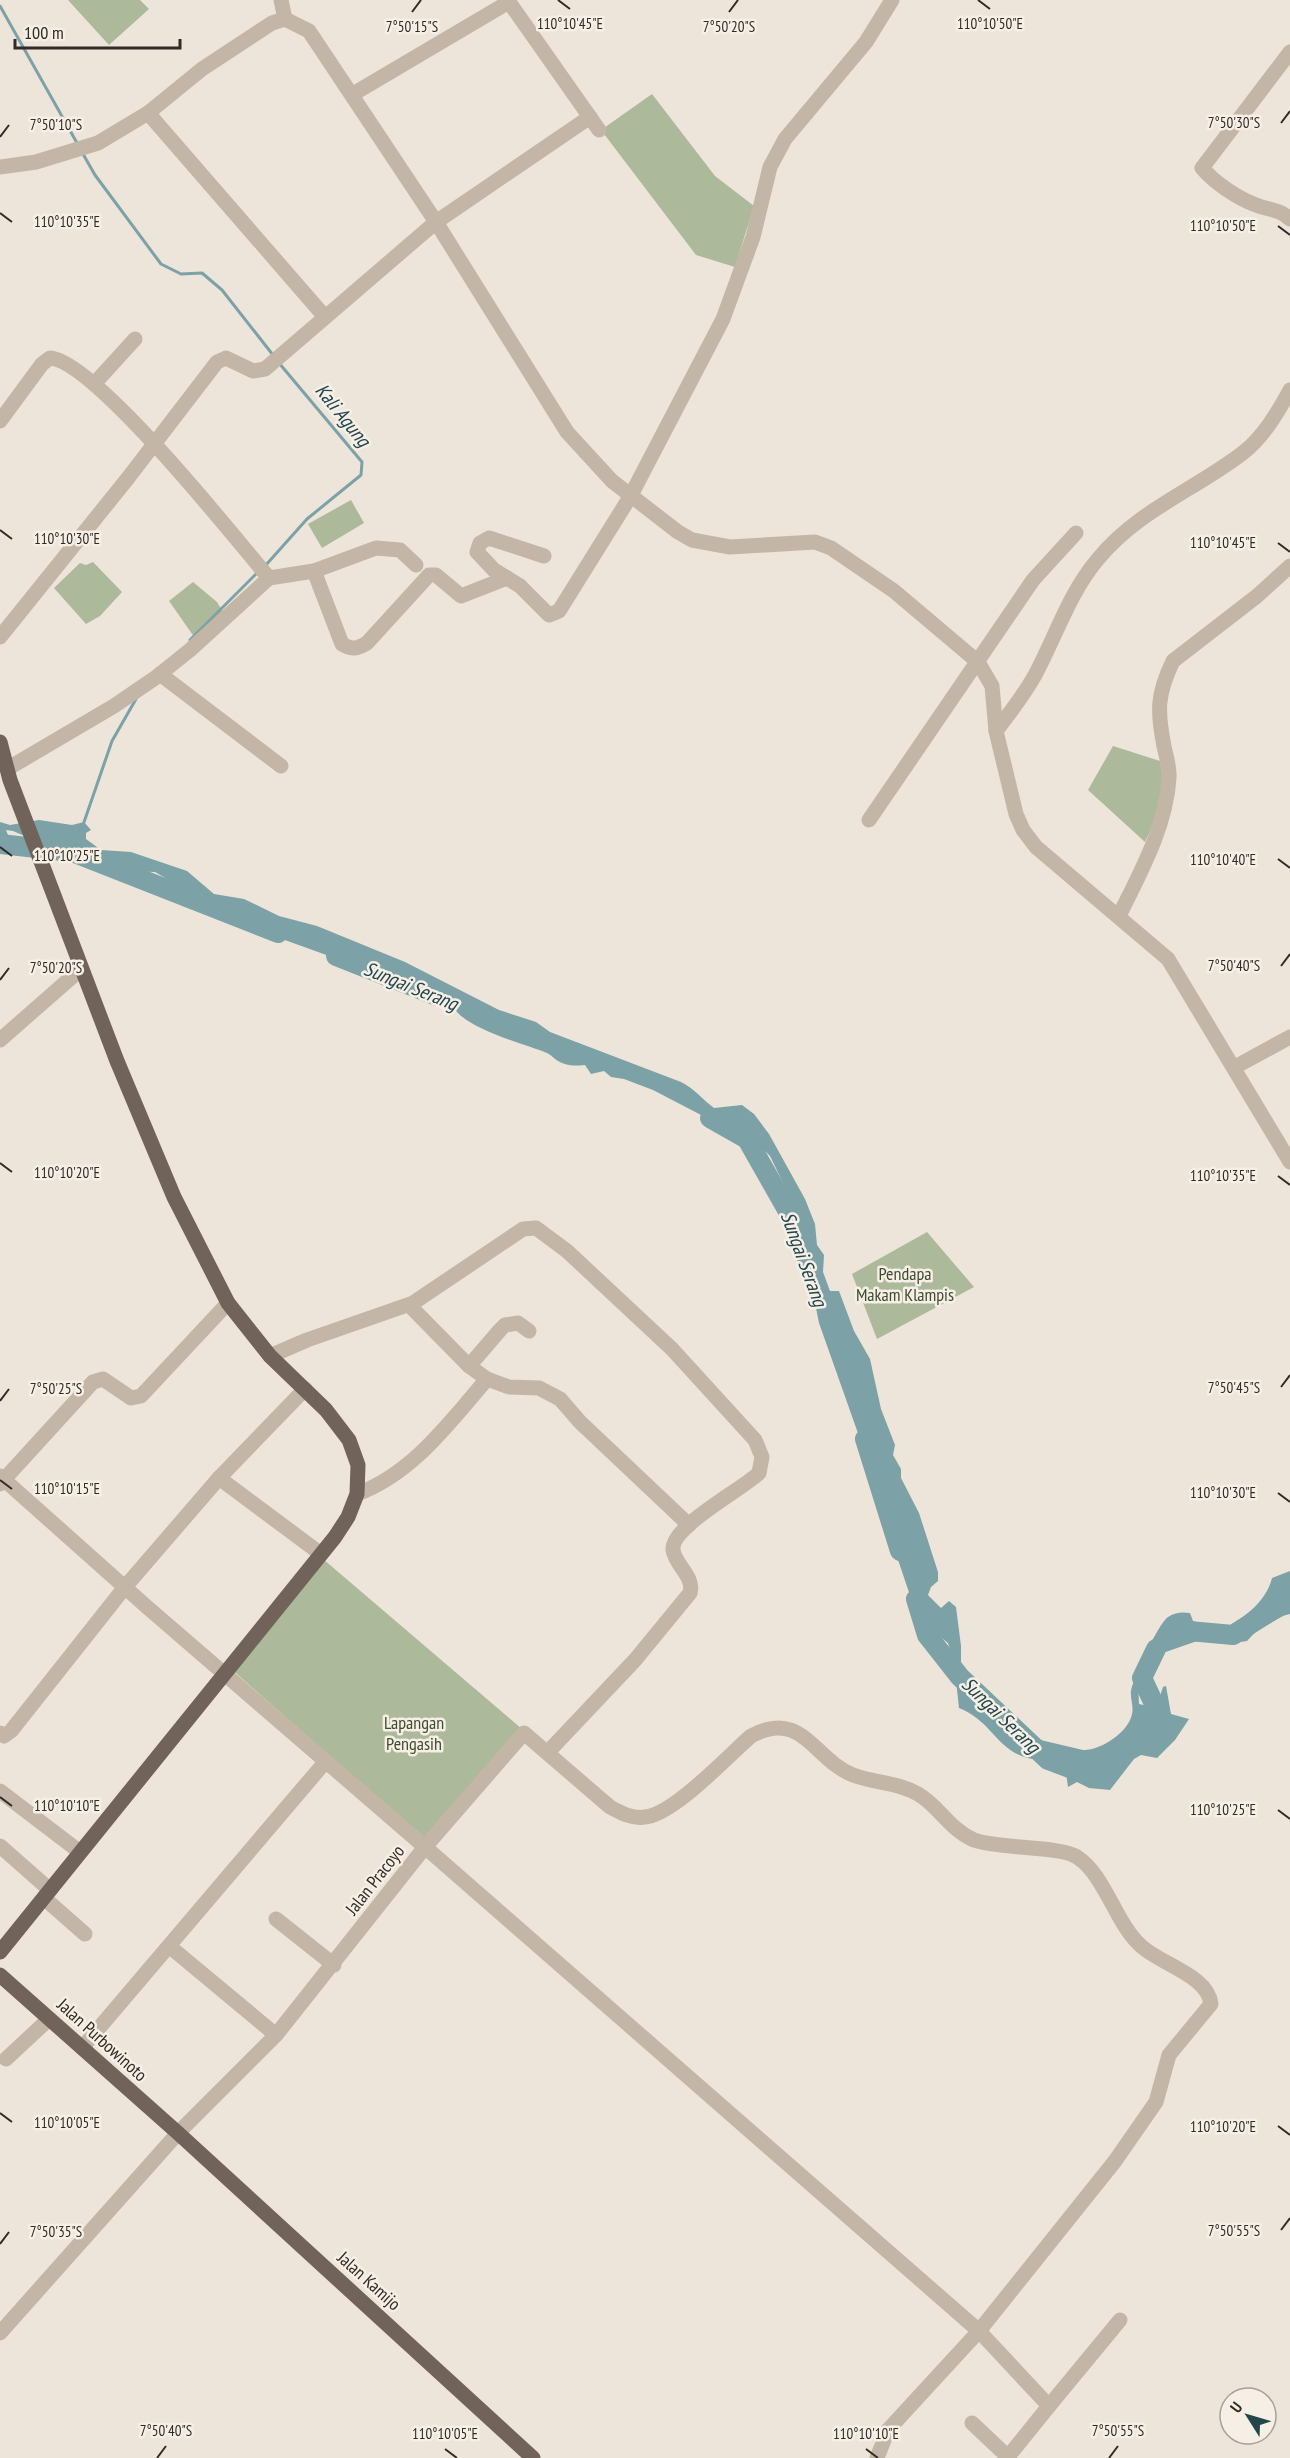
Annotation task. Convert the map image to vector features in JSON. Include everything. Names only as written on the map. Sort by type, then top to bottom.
[{"type":"main road","points":[[0,742],[8,775],[81,969],[174,1197],[228,1303],[270,1356],[326,1410],[349,1440],[358,1465],[357,1494],[348,1517],[321,1554],[0,1951]]},
{"type":"main road","name":"Jalan Purbowinoto","points":[[0,1975],[178,2133]]},
{"type":"main road","name":"Jalan Kamijo","points":[[178,2133],[533,2458]]},
{"type":"street","points":[[281,0],[285,19]]},
{"type":"street","points":[[544,556],[495,538],[489,538],[480,543],[477,552],[520,586],[549,615],[554,615],[630,497],[723,319],[753,237],[770,167],[785,139],[866,42],[892,0]]},
{"type":"street","points":[[0,637],[217,362],[226,358],[258,372],[277,359],[436,222],[594,124],[509,2],[353,94]]},
{"type":"street","points":[[285,19],[309,31],[317,40],[436,222],[567,432],[598,468],[630,497],[692,540],[730,547],[815,542],[831,548],[894,591],[978,662],[988,675],[992,686],[996,730],[1023,830],[1036,847],[1168,958],[1290,1162]]},
{"type":"street","points":[[0,167],[36,162],[80,149],[118,132],[148,113],[202,69],[244,39],[285,19]]},
{"type":"street","points":[[1290,52],[1202,168],[1235,194],[1257,206],[1279,210],[1290,219]]},
{"type":"street","points":[[148,113],[325,316]]},
{"type":"street","points":[[94,384],[135,339]]},
{"type":"street","points":[[0,421],[42,364],[50,358],[71,367],[94,384],[153,444],[198,492],[264,572]]},
{"type":"street","points":[[996,730],[1020,701],[1078,587],[1097,559],[1122,531],[1153,508],[1245,451],[1261,434],[1290,390]]},
{"type":"street","points":[[869,820],[1034,580],[1076,533]]},
{"type":"street","points":[[8,775],[158,676],[190,650],[264,572],[314,571],[349,560],[376,548],[389,547],[400,550],[417,566]]},
{"type":"street","points":[[1119,916],[1137,880],[1165,810],[1170,775],[1158,710],[1166,676],[1173,662],[1257,596],[1290,566]]},
{"type":"street","points":[[314,571],[342,644],[349,649],[358,648],[367,643],[429,575],[436,575],[461,596],[507,578]]},
{"type":"street","points":[[158,676],[281,766]]},
{"type":"street","points":[[2,1033],[81,969]]},
{"type":"street","points":[[1234,1067],[1290,1037]]},
{"type":"street","points":[[270,1356],[307,1340],[409,1305],[436,1290],[523,1229],[536,1228],[549,1236],[672,1349],[755,1440],[762,1457],[759,1473],[689,1525],[673,1548],[691,1584],[690,1593],[635,1660],[548,1752]]},
{"type":"street","points":[[1,1480],[93,1382],[103,1379],[131,1398],[141,1396],[228,1303]]},
{"type":"street","points":[[409,1305],[469,1366],[487,1379],[509,1386],[539,1388],[553,1394],[689,1525]]},
{"type":"street","points":[[469,1366],[505,1325],[518,1323],[529,1331]]},
{"type":"street","points":[[357,1494],[378,1486],[400,1472],[432,1442],[487,1379]]},
{"type":"street","points":[[0,1733],[4,1736],[11,1731],[125,1587],[219,1478],[305,1389]]},
{"type":"street","points":[[219,1478],[321,1554]]},
{"type":"street","name":"Jalan Pracoyo","points":[[0,2333],[6,2315],[178,2133],[276,2035],[334,1965],[425,1847],[1,1480]]},
{"type":"street","points":[[878,2458],[888,2430],[979,2331],[1094,2188],[1156,2102],[1169,2055],[1211,2004],[1206,1990],[1137,1943],[1092,1871],[1075,1855],[974,1840],[942,1817],[919,1794],[898,1785],[853,1775],[841,1768],[799,1733],[785,1728],[765,1729],[752,1736],[683,1796],[657,1814],[644,1818],[625,1815],[610,1807],[524,1733],[425,1847],[979,2331],[1049,2406]]},
{"type":"street","points":[[82,2048],[327,1761]]},
{"type":"street","points":[[0,1791],[80,1852]]},
{"type":"street","points":[[0,1846],[85,1934]]},
{"type":"street","points":[[276,1919],[334,1965]]},
{"type":"street","points":[[169,1946],[276,2035]]},
{"type":"street","points":[[6,2059],[49,2019]]},
{"type":"street","points":[[972,2423],[1007,2458],[1120,2320]]},
{"type":"green space","points":[[68,0],[140,0],[149,9],[109,45]]},
{"type":"green space","points":[[652,94],[715,176],[754,206],[735,267],[696,255],[601,130]]},
{"type":"green space","points":[[351,500],[364,523],[322,548],[308,524]]},
{"type":"green space","points":[[93,562],[122,592],[100,616],[86,624],[54,588],[80,563],[86,565]]},
{"type":"green space","points":[[193,582],[217,602],[226,617],[197,641],[169,601]]},
{"type":"green space","points":[[1113,746],[1160,761],[1161,793],[1157,812],[1145,842],[1088,790]]},
{"type":"green space","name":"Pendapa Makam Klampis","points":[[927,1232],[974,1287],[877,1339],[852,1274]]},
{"type":"green space","name":"Lapangan Pengasih","points":[[323,1559],[522,1729],[424,1839],[230,1668]]},
{"type":"water","points":[[39,820],[72,825],[84,822],[91,830],[86,833],[86,839],[101,850],[131,852],[187,871],[214,894],[244,899],[279,916],[317,926],[405,962],[499,1010],[536,1022],[550,1032],[681,1082],[714,1108],[742,1105],[754,1114],[769,1134],[805,1199],[815,1224],[817,1245],[824,1255],[823,1272],[830,1291],[839,1291],[854,1331],[870,1359],[881,1409],[895,1445],[893,1455],[901,1469],[901,1478],[919,1513],[938,1572],[938,1581],[931,1587],[928,1595],[941,1608],[949,1601],[956,1607],[961,1646],[961,1682],[970,1700],[990,1711],[1015,1734],[1083,1750],[1105,1744],[1120,1734],[1130,1721],[1131,1691],[1146,1652],[1158,1630],[1168,1617],[1174,1614],[1190,1613],[1193,1621],[1212,1628],[1223,1629],[1239,1620],[1259,1602],[1265,1595],[1272,1578],[1290,1571],[1290,1614],[1260,1627],[1247,1641],[1227,1644],[1223,1632],[1157,1655],[1138,1683],[1139,1704],[1152,1707],[1159,1699],[1163,1687],[1166,1686],[1171,1714],[1189,1719],[1175,1740],[1157,1758],[1141,1755],[1134,1759],[1110,1790],[1089,1788],[1077,1782],[1068,1787],[1065,1765],[1028,1758],[1015,1753],[977,1718],[959,1708],[954,1662],[948,1643],[918,1619],[890,1536],[894,1512],[878,1472],[865,1453],[819,1323],[815,1303],[798,1264],[802,1263],[804,1226],[770,1156],[749,1135],[741,1131],[723,1130],[703,1116],[653,1090],[624,1079],[611,1077],[604,1071],[591,1074],[585,1065],[573,1066],[562,1063],[547,1053],[481,1028],[459,1014],[453,1006],[437,1005],[409,983],[372,966],[354,965],[271,935],[224,903],[184,889],[155,872],[130,871],[103,856],[85,853],[69,855],[13,831],[6,830],[8,835],[0,837],[0,822],[10,825]]},
{"type":"waterway","name":"Kali Agung","points":[[0,6],[77,143]]},
{"type":"waterway","name":"Kali Agung","points":[[83,154],[95,175],[161,264],[181,274],[202,273],[222,290],[273,355]]},
{"type":"waterway","name":"Kali Agung","points":[[265,566],[307,519],[361,475],[362,462],[279,363]]},
{"type":"waterway","name":"Kali Agung","points":[[190,640],[258,572]]},
{"type":"waterway","name":"Kali Agung","points":[[83,825],[112,741],[136,699]]},
{"type":"waterway","name":"Sungai Serang","points":[[0,844],[72,852],[278,933]]},
{"type":"waterway","name":"Sungai Serang","points":[[336,956],[437,996]]},
{"type":"waterway","name":"Sungai Serang","points":[[710,1118],[747,1139],[797,1227],[811,1271]]},
{"type":"waterway","name":"Sungai Serang","points":[[865,1439],[900,1551]]},
{"type":"waterway","name":"Sungai Serang","points":[[916,1599],[927,1635],[960,1677],[1048,1760],[1091,1776]]},
{"type":"waterway","name":"Sungai Serang","points":[[1189,1631],[1233,1635],[1290,1599]]},
{"type":"waterway","name":"Sungai Serang","points":[[1156,1649],[1142,1678],[1163,1723],[1159,1726]]}]
